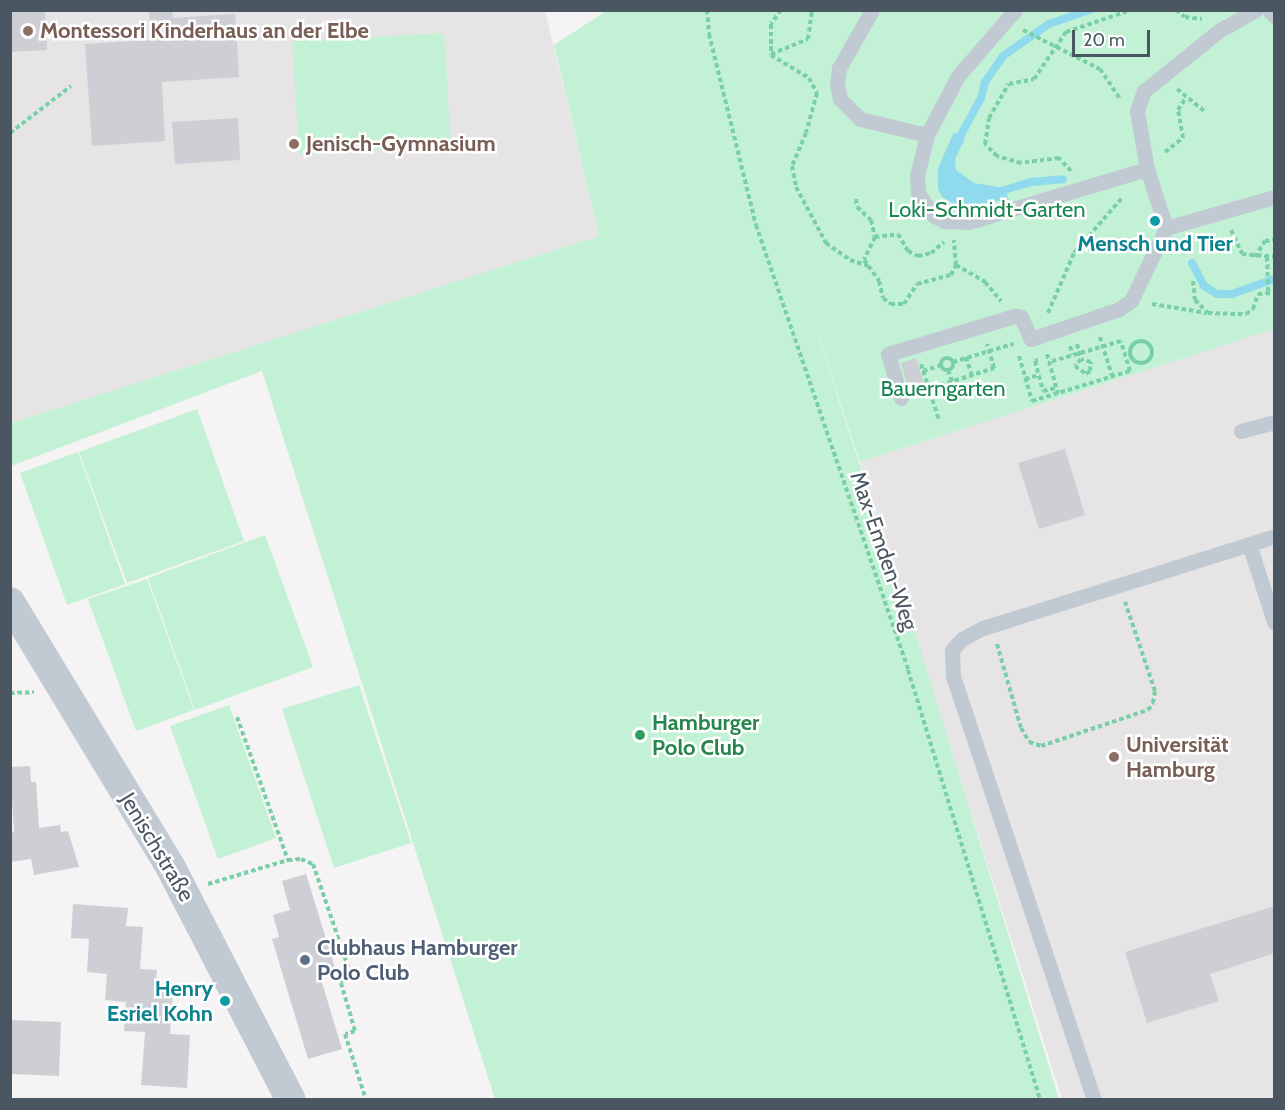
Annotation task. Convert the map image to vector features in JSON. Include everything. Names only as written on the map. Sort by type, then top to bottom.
[{"type":"street","name":"Jenischstraße","points":[[10,602],[170,866],[291,1100]]},
{"type":"lane","points":[[872,10],[839,68],[837,84],[840,99],[860,119],[927,135]]},
{"type":"lane","points":[[1015,10],[958,76],[927,135],[917,176],[918,193],[933,215],[957,224],[1147,169]]},
{"type":"lane","points":[[901,398],[888,354],[1015,316],[1021,317],[1031,339],[1119,309],[1131,301],[1166,228],[1147,169],[1137,111],[1139,99],[1160,76],[1220,30],[1256,10]]},
{"type":"lane","points":[[1269,10],[1275,16]]},
{"type":"lane","points":[[1166,228],[1275,197]]},
{"type":"lane","points":[[1241,431],[1275,422]]},
{"type":"lane","points":[[1094,1100],[950,664],[952,650],[962,639],[992,626],[1275,536]]},
{"type":"lane","points":[[1249,544],[1275,622]]},
{"type":"path","name":"Max-Emden-Weg","points":[[707,10],[709,34],[756,225],[908,670],[1040,1100]]},
{"type":"path","points":[[771,55],[771,24],[781,10]]},
{"type":"path","points":[[771,55],[808,39],[812,10]]},
{"type":"path","points":[[1059,158],[1014,162],[997,156],[989,149],[985,137],[989,118],[1009,84],[1034,79],[1066,32],[1131,10]]},
{"type":"path","points":[[1176,10],[1185,18],[1208,19]]},
{"type":"path","points":[[1033,35],[1056,44],[1100,69],[1117,99],[1139,99]]},
{"type":"path","points":[[771,55],[809,78],[817,93],[806,133],[792,166],[808,215],[831,248],[850,261],[868,266]]},
{"type":"path","points":[[1160,76],[1204,111]]},
{"type":"path","points":[[10,133],[71,86]]},
{"type":"path","points":[[1167,159],[1164,150],[1183,138],[1178,110],[1186,97]]},
{"type":"path","points":[[856,199],[857,207],[871,220],[875,237],[864,260],[879,280],[883,298],[891,304],[904,304],[917,284],[951,275],[956,265],[985,282]]},
{"type":"path","points":[[1225,212],[1239,251],[1255,257],[1275,257]]},
{"type":"path","points":[[1050,332],[1048,308],[1074,254],[1100,219]]},
{"type":"path","points":[[875,237],[898,234],[908,251],[918,256],[931,253],[938,243],[954,241]]},
{"type":"path","points":[[1255,257],[1264,241],[1275,240]]},
{"type":"path","points":[[1268,257],[1268,292]]},
{"type":"path","points":[[1193,282],[1195,300],[1208,313]]},
{"type":"path","points":[[1131,301],[1208,313],[1246,314],[1253,309],[1258,294],[1275,293]]},
{"type":"path","points":[[1071,326],[1082,359]]},
{"type":"path","points":[[1099,333],[1112,376]]},
{"type":"path","points":[[929,389],[994,368],[984,336]]},
{"type":"path","points":[[1061,343],[1069,341],[1073,355]]},
{"type":"path","points":[[1025,353],[1018,355],[1032,402],[1130,371],[1128,355],[1121,341],[1073,355],[1035,361],[1043,391],[1056,388]]},
{"type":"path","points":[[1137,342],[1147,342],[1152,348],[1150,358],[1144,362],[1136,361],[1128,355],[1137,342]]},
{"type":"path","points":[[916,346],[939,420]]},
{"type":"path","points":[[1039,350],[1045,348],[1058,394]]},
{"type":"path","points":[[964,350],[972,375]]},
{"type":"path","points":[[948,370],[953,362],[989,351]]},
{"type":"path","points":[[923,370],[941,365],[945,358],[953,362]]},
{"type":"path","points":[[1082,359],[1091,362],[1090,371],[1086,374],[1075,366],[1082,359]]},
{"type":"path","points":[[941,365],[948,370],[952,381]]},
{"type":"path","points":[[1025,379],[1039,375]]},
{"type":"path","points":[[992,626],[1022,728],[1029,742],[1041,746],[1148,710],[1153,703],[1155,691],[1119,585]]},
{"type":"path","points":[[237,717],[288,860]]},
{"type":"path","points":[[200,886],[288,860],[302,859],[313,864],[348,967],[341,983],[355,1031],[345,1034],[366,1100]]},
{"type":"shaded area","name":"Jenisch-Gymnasium","points":[[11,11],[545,11],[599,236],[11,423]]},
{"type":"shaded area","name":"Universität Hamburg","points":[[1274,329],[1274,1099],[1062,1099],[860,462]]},
{"type":"green space","name":"Hamburger Polo Club","points":[[606,11],[1274,11],[1274,329],[860,462],[796,270],[920,648],[1059,1099],[495,1099],[262,371],[11,466],[11,423],[599,236],[554,45]]},
{"type":"green space","points":[[444,33],[451,146],[299,155],[292,41]]},
{"type":"green space","points":[[197,409],[244,541],[127,583],[79,452]]},
{"type":"green space","points":[[78,452],[125,584],[67,605],[20,473]]},
{"type":"green space","points":[[265,535],[313,667],[195,710],[148,578]]},
{"type":"green space","points":[[147,579],[194,710],[136,731],[88,599]]},
{"type":"green space","points":[[359,685],[411,843],[334,868],[282,709]]},
{"type":"green space","points":[[229,705],[276,838],[218,859],[170,726]]},
{"type":"water","points":[[954,132],[965,138],[955,159],[956,170],[974,183],[1005,188],[1009,200],[958,206],[942,197],[938,189],[938,168]]},
{"type":"building","name":"Montessori Kinderhaus an der Elbe","points":[[10,10],[45,10],[47,50],[10,52]]},
{"type":"building","points":[[149,10],[172,10],[173,18],[235,14],[239,77],[162,82],[165,141],[92,146],[85,44],[151,40]]},
{"type":"building","points":[[238,118],[240,160],[175,164],[172,122]]},
{"type":"building","points":[[916,358],[925,386],[909,391],[901,363]]},
{"type":"building","points":[[1065,449],[1085,515],[1039,529],[1018,463]]},
{"type":"building","points":[[30,766],[31,782],[36,782],[39,828],[60,825],[61,832],[68,831],[79,867],[34,875],[31,859],[10,862],[10,833],[14,832],[10,767]]},
{"type":"building","name":"Clubhaus Hamburger Polo Club","points":[[306,874],[336,971],[320,976],[342,1049],[308,1059],[272,939],[279,937],[273,915],[290,910],[282,881]]},
{"type":"building","points":[[73,904],[128,908],[126,926],[143,927],[140,969],[157,970],[155,991],[173,992],[170,1034],[190,1035],[187,1088],[141,1085],[145,1032],[124,1031],[126,1002],[105,1000],[107,974],[87,972],[89,939],[71,938]]},
{"type":"building","points":[[1275,906],[1275,953],[1210,974],[1219,1001],[1147,1023],[1125,952]]},
{"type":"building","points":[[10,1020],[61,1022],[59,1076],[10,1074]]},
{"type":"waterway","points":[[956,144],[981,98],[985,82],[1003,56],[1049,24],[1090,10]]},
{"type":"waterway","points":[[998,192],[1031,182],[1063,179]]},
{"type":"waterway","points":[[1192,263],[1204,286],[1217,294],[1232,294],[1274,279]]},
{"type":"place","name":"Montessori Kinderhaus an der Elbe","points":[[28,31]]},
{"type":"place","name":"Jenisch-Gymnasium","points":[[294,144]]},
{"type":"place","name":"Mensch und Tier","points":[[1155,221]]},
{"type":"place","name":"Hamburger Polo Club","points":[[640,735]]},
{"type":"place","name":"Universität Hamburg","points":[[1114,757]]},
{"type":"place","name":"Clubhaus Hamburger Polo Club","points":[[305,960]]},
{"type":"place","name":"Henry Esriel Kohn","points":[[225,1001]]},
{"type":"park label","name":"Loki-Schmidt-Garten","points":[[987,210]]},
{"type":"park label","name":"Bauerngarten","points":[[943,389]]}]
